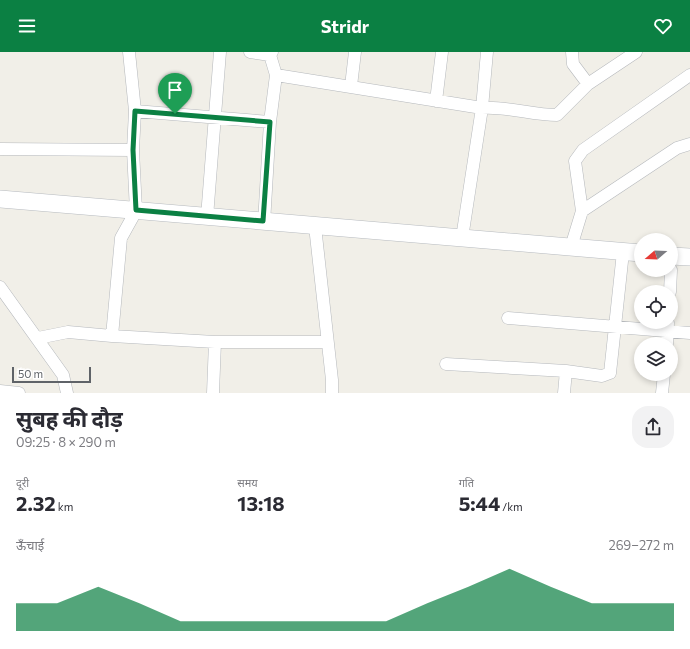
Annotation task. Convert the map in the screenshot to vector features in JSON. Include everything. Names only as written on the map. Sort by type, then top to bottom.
[{"type":"main road","points":[[0,199],[634,253]]},
{"type":"main road","points":[[678,256],[690,257]]},
{"type":"street","points":[[112,336],[121,238],[136,210],[133,150],[135,111],[129,52]]},
{"type":"street","points":[[207,217],[220,52]]},
{"type":"street","points":[[250,52],[271,54],[276,75],[270,122],[263,222]]},
{"type":"street","points":[[352,86],[355,52]]},
{"type":"street","points":[[436,101],[442,52]]},
{"type":"street","points":[[462,238],[482,108],[487,52]]},
{"type":"street","points":[[572,52],[573,64],[588,84]]},
{"type":"street","points":[[276,75],[482,108],[557,116],[588,84],[636,52]]},
{"type":"street","points":[[571,247],[582,211],[575,161],[583,150],[690,74]]},
{"type":"street","points":[[135,111],[270,122]]},
{"type":"street","points":[[582,211],[678,148],[690,144]]},
{"type":"street","points":[[0,149],[133,150]]},
{"type":"street","points":[[316,226],[332,380],[332,393]]},
{"type":"street","points":[[446,364],[566,371],[602,376],[610,373],[623,252]]},
{"type":"street","points":[[0,287],[38,338],[63,375],[67,393]]},
{"type":"street","points":[[508,318],[615,326],[634,326]]},
{"type":"street","points":[[677,329],[690,333]]},
{"type":"street","points":[[38,338],[68,332],[214,342],[327,342]]},
{"type":"street","points":[[213,393],[214,342]]},
{"type":"street","points":[[564,393],[566,371]]},
{"type":"street","points":[[662,393],[663,381]]},
{"type":"route","points":[[135,111],[175,114],[270,122],[263,221],[136,210],[133,150],[135,111]]}]
